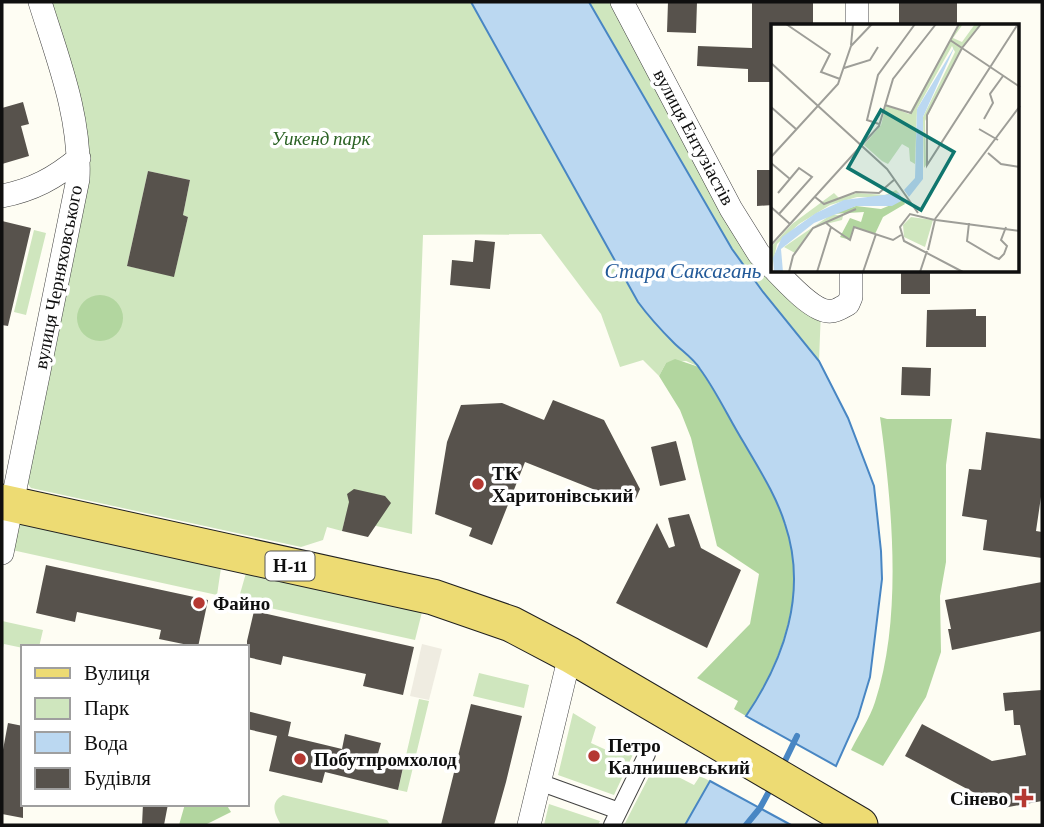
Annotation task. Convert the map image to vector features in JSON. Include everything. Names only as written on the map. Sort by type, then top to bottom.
[{"type":"main road","name":"Н-11","points":[[7,503],[433,597],[511,624],[570,655],[850,819]]},
{"type":"street","name":"вулиця Черняховського","points":[[2,553],[7,503],[77,188],[79,158],[73,108],[40,2]]},
{"type":"street","name":"вулиця Ентузіастів","points":[[622,2],[732,209],[759,254],[771,267]]},
{"type":"street","points":[[857,2],[857,24]]},
{"type":"street","points":[[2,197],[35,188],[58,176],[79,158]]},
{"type":"street","name":"вулиця Ентузіастів","points":[[777,273],[804,298],[821,310],[832,312],[848,303],[851,273]]},
{"type":"street","points":[[528,825],[570,655]]},
{"type":"street","points":[[540,782],[616,818],[647,754]]},
{"type":"green space","name":"Уикенд парк","points":[[47,2],[471,2],[638,302],[652,320],[699,367],[686,361],[666,363],[659,376],[643,360],[620,367],[601,314],[541,234],[423,235],[412,534],[345,519],[342,531],[327,527],[323,540],[301,547],[31,488],[27,483],[88,180]],"holes":[[[148,171],[190,180],[183,215],[188,217],[174,276],[127,266]]]},
{"type":"green space","points":[[589,2],[622,2],[731,209],[771,254],[771,273],[788,273],[821,310],[819,361],[732,249]]},
{"type":"green space","points":[[34,230],[46,233],[26,315],[14,312]]},
{"type":"green space","points":[[100,295],[116,302],[123,318],[116,334],[100,341],[84,334],[77,318],[84,302]]},
{"type":"green space","points":[[675,359],[699,367],[734,424],[778,504],[791,548],[794,574],[788,624],[771,672],[746,716],[734,709],[738,701],[697,678],[750,624],[759,574],[717,546],[691,438],[680,410],[659,376],[666,363]]},
{"type":"green space","points":[[880,417],[952,419],[946,465],[946,562],[940,596],[941,652],[926,697],[883,766],[851,750],[875,702],[884,669],[889,634],[892,597],[891,523]]},
{"type":"green space","points":[[21,523],[221,568],[217,595],[12,550],[18,525]]},
{"type":"green space","points":[[246,573],[423,608],[415,640],[238,601]]},
{"type":"green space","points":[[2,621],[43,630],[39,645],[21,645],[21,648],[4,644],[2,653]]},
{"type":"green space","points":[[479,673],[529,685],[524,708],[473,696]]},
{"type":"green space","points":[[419,699],[429,701],[407,792],[398,790]]},
{"type":"green space","points":[[573,713],[596,727],[591,743],[613,753],[619,739],[635,750],[614,795],[558,775]]},
{"type":"green space","points":[[655,765],[694,785],[700,776],[710,781],[685,825],[624,825]]},
{"type":"green space","points":[[283,795],[387,820],[390,825],[281,825],[275,813],[275,805]]},
{"type":"green space","points":[[549,804],[600,821],[598,825],[544,825]]},
{"type":"green space","points":[[184,806],[227,806],[231,812],[205,825],[179,825]]},
{"type":"shaded area","points":[[422,644],[442,649],[429,700],[410,696]]},
{"type":"water","name":"Стара Саксагань","points":[[471,2],[589,2],[732,249],[819,361],[848,418],[874,486],[882,579],[870,677],[858,717],[836,766],[746,716],[760,694],[781,649],[793,600],[791,549],[785,524],[772,492],[697,365],[664,333],[638,302]]},
{"type":"water","points":[[710,781],[791,825],[685,825]]},
{"type":"building","points":[[668,2],[697,2],[696,33],[667,32]]},
{"type":"building","points":[[752,2],[813,2],[813,24],[771,24],[771,82],[748,82],[748,69],[697,66],[698,46],[752,48]]},
{"type":"building","points":[[899,2],[957,2],[957,24],[899,24]]},
{"type":"building","points":[[23,102],[29,124],[21,126],[29,156],[2,164],[2,108]]},
{"type":"building","points":[[757,170],[771,170],[771,205],[757,206]]},
{"type":"building","points":[[148,171],[190,180],[183,215],[188,217],[174,277],[127,266]]},
{"type":"building","points":[[2,221],[31,228],[8,326],[2,325]]},
{"type":"building","points":[[475,240],[495,242],[490,289],[450,285],[452,260],[473,262]]},
{"type":"building","points":[[901,273],[930,273],[930,294],[901,294]]},
{"type":"building","points":[[976,309],[976,316],[986,316],[986,347],[926,347],[927,310]]},
{"type":"building","points":[[902,367],[931,368],[930,396],[901,395]]},
{"type":"building","name":"ТК Харитонівський","points":[[553,400],[604,420],[640,489],[633,505],[525,462],[492,545],[469,536],[472,528],[435,514],[447,442],[461,405],[502,403],[544,420]]},
{"type":"building","points":[[986,432],[1042,439],[1042,490],[1036,531],[1042,532],[1042,558],[983,550],[987,520],[962,516],[969,469],[981,470]]},
{"type":"building","points":[[676,441],[686,480],[660,486],[651,447]]},
{"type":"building","points":[[354,489],[385,496],[391,503],[368,537],[342,531],[349,502],[347,494]]},
{"type":"building","points":[[689,514],[701,548],[741,570],[707,648],[616,603],[657,523],[669,548],[675,546],[668,518]]},
{"type":"building","points":[[46,565],[208,600],[198,645],[159,639],[161,630],[77,612],[75,622],[36,613]]},
{"type":"building","points":[[1042,582],[1042,631],[952,650],[945,600]]},
{"type":"building","points":[[254,611],[414,647],[403,695],[363,686],[366,674],[283,656],[281,665],[248,657],[247,641]]},
{"type":"building","points":[[1042,690],[1042,801],[1003,808],[905,756],[922,724],[992,761],[1026,755],[1020,725],[1014,725],[1013,710],[1005,711],[1003,693]]},
{"type":"building","points":[[471,704],[522,716],[506,782],[494,825],[441,825]]},
{"type":"building","points":[[248,711],[291,722],[288,736],[342,749],[345,734],[381,743],[377,757],[404,763],[398,790],[325,772],[322,783],[269,771],[277,736],[248,729]]},
{"type":"building","points":[[8,723],[21,726],[23,818],[2,814],[2,755]]},
{"type":"building","points":[[143,806],[168,806],[164,825],[142,825]]},
{"type":"waterway","name":"Стара Саксагань","points":[[782,767],[797,736]]},
{"type":"waterway","name":"Стара Саксагань","points":[[746,825],[760,808],[772,786]]},
{"type":"place","name":"ТК Харитонівський","points":[[478,484]]},
{"type":"place","name":"Файно","points":[[199,603]]},
{"type":"place","name":"Петро Калнишевський","points":[[594,756]]},
{"type":"place","name":"Побутпромхолод","points":[[300,759]]},
{"type":"place","name":"Сінево","points":[[1024,798]]}]
